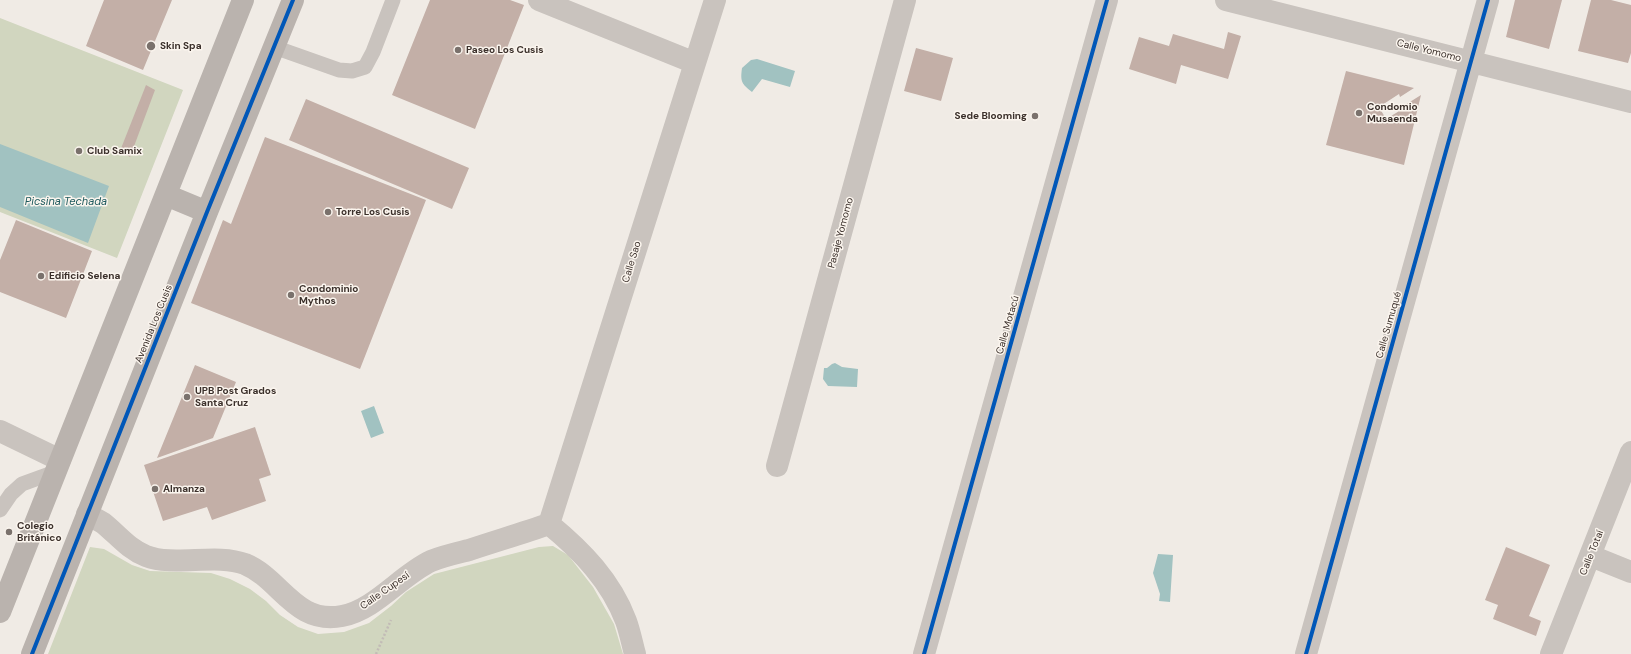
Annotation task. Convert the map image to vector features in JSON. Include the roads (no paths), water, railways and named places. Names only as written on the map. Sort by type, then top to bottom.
[{"type":"street","points":[[0,612],[243,0]]},
{"type":"street","name":"Avenida Los Cusis","points":[[32,654],[206,212],[293,0]]},
{"type":"street","points":[[539,0],[695,63]]},
{"type":"street","name":"Calle Sao","points":[[550,524],[715,0]]},
{"type":"street","name":"Pasaje Yomomo","points":[[777,466],[905,0]]},
{"type":"street","name":"Calle Motacú","points":[[924,654],[1107,0]]},
{"type":"street","name":"Calle Yomomo","points":[[1226,0],[1631,102]]},
{"type":"street","name":"Calle Sumuqué","points":[[1306,654],[1488,0]]},
{"type":"street","points":[[166,196],[206,212]]},
{"type":"street","points":[[0,431],[58,466]]},
{"type":"street","name":"Calle Totaí","points":[[1551,654],[1631,452]]},
{"type":"street","name":"Calle Cupesí","points":[[87,514],[102,523],[124,542],[147,556],[164,559],[231,561],[244,564],[258,571],[292,603],[320,617],[340,616],[355,613],[409,574],[432,561],[550,524]]},
{"type":"street","points":[[550,524],[570,541],[590,562],[613,592],[626,622],[634,654]]},
{"type":"street","points":[[1591,556],[1631,572]]},
{"type":"lane","points":[[274,47],[339,70],[352,71],[365,67],[373,52],[393,0]]},
{"type":"lane","points":[[0,510],[11,494],[22,484],[58,466]]},
{"type":"water","points":[[757,59],[795,71],[790,87],[762,79],[752,92],[742,82],[742,68],[751,60]]},
{"type":"water","name":"Picsina Techada","points":[[0,144],[109,186],[88,243],[0,207]]},
{"type":"water","points":[[835,363],[842,367],[858,369],[857,387],[828,386],[823,379],[824,368],[827,368]]},
{"type":"water","points":[[374,406],[384,433],[371,438],[361,411]]},
{"type":"water","points":[[1158,554],[1173,555],[1170,602],[1159,601],[1160,594],[1153,573]]},
{"type":"place","name":"Skin Spa","points":[[151,46]]},
{"type":"place","name":"Paseo Los Cusis","points":[[458,50]]},
{"type":"place","name":"Condomio Musaenda","points":[[1359,113]]},
{"type":"place","name":"Sede Blooming","points":[[1035,116]]},
{"type":"place","name":"Club Samix","points":[[79,151]]},
{"type":"place","name":"Torre Los Cusis","points":[[328,212]]},
{"type":"place","name":"Edificio Selena","points":[[41,276]]},
{"type":"place","name":"Condominio Mythos","points":[[291,295]]},
{"type":"place","name":"UPB Post Grados Santa Cruz","points":[[187,397]]},
{"type":"place","name":"Almanza","points":[[155,489]]},
{"type":"place","name":"Colegio Británico","points":[[9,532]]}]
